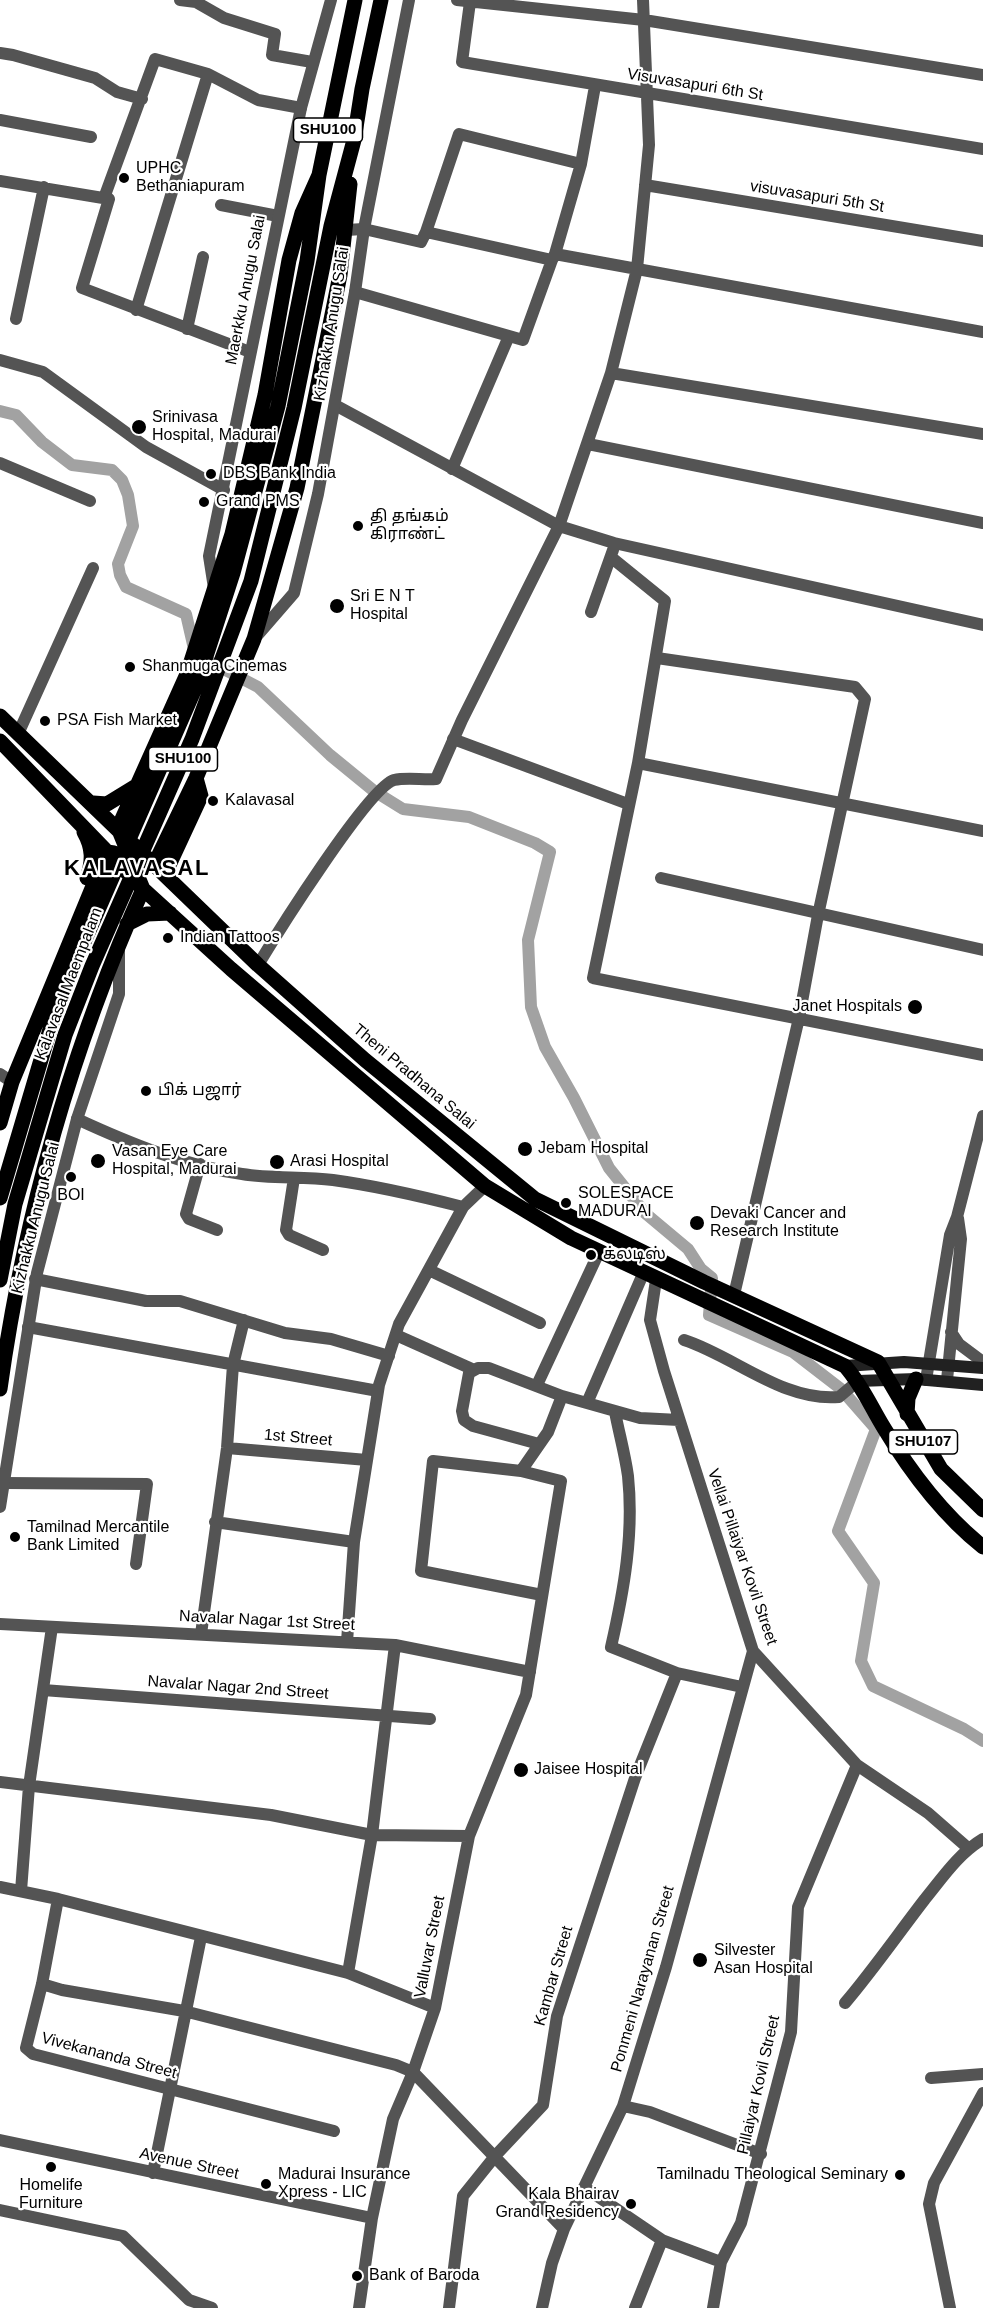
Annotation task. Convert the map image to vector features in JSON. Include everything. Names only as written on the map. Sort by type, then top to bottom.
[{"type":"main road","name":"SHU100","points":[[319,175],[355,0]]},
{"type":"main road","name":"SHU100","points":[[339,228],[362,89],[381,0]]},
{"type":"main road","name":"Kalavasal Maempalam","points":[[0,1198],[59,999],[197,684],[226,596],[278,406],[307,261],[319,175]]},
{"type":"main road","points":[[0,1389],[12,1305],[62,1107],[92,1011],[143,889],[118,828],[187,674],[192,652],[214,590],[250,463],[289,260],[302,213],[319,175]]},
{"type":"main road","name":"Kalavasal Maempalam","points":[[0,1280],[15,1204],[65,1035],[92,966],[192,739],[251,581],[339,228]]},
{"type":"main road","points":[[107,852],[155,863],[196,778],[254,639],[297,488],[340,275],[339,228]]},
{"type":"main road","name":"Theni Pradhana Salai","points":[[0,716],[258,964],[365,1060],[535,1198],[704,1282],[878,1362]]},
{"type":"main road","points":[[0,741],[143,889],[231,969],[485,1186],[516,1207],[598,1252],[845,1366],[858,1381],[888,1378],[947,1380],[983,1385]]},
{"type":"main road","points":[[168,875],[169,865],[201,796],[196,778]]},
{"type":"main road","points":[[93,803],[107,804],[138,785]]},
{"type":"main road","points":[[64,957],[62,936],[93,861],[89,841],[80,825]]},
{"type":"main road","points":[[0,1123],[6,1078],[64,957],[107,852]]},
{"type":"main road","points":[[127,924],[147,914],[170,913]]},
{"type":"main road","name":"SHU107","points":[[878,1362],[941,1469],[983,1510]]},
{"type":"main road","points":[[845,1366],[904,1362],[983,1368]]},
{"type":"main road","points":[[907,1414],[908,1398],[921,1380]]},
{"type":"main road","name":"SHU107","points":[[858,1381],[882,1425],[926,1492],[983,1547]]},
{"type":"main road","points":[[943,1509],[963,1491]]},
{"type":"street","points":[[180,0],[196,2],[224,18],[275,34],[272,55],[312,62]]},
{"type":"street","name":"Maerkku Anugu Salai","points":[[214,590],[209,556],[301,108],[331,0]]},
{"type":"street","name":"Kizhakku Anugu Salai","points":[[254,639],[294,593],[318,494],[355,292],[364,229],[409,0]]},
{"type":"street","points":[[457,0],[644,20],[983,75]]},
{"type":"street","points":[[258,964],[289,914],[373,798],[395,780],[436,779],[453,740],[560,526],[611,373],[637,269],[649,145],[644,0]]},
{"type":"street","name":"Visuvasapuri 6th St","points":[[470,2],[462,62],[983,149]]},
{"type":"street","points":[[0,53],[95,78],[117,92],[142,99]]},
{"type":"street","points":[[104,198],[155,59],[208,74],[258,100],[301,108]]},
{"type":"street","points":[[136,310],[208,74]]},
{"type":"street","points":[[355,292],[523,340],[554,257],[581,164],[595,86]]},
{"type":"street","points":[[0,120],[91,137]]},
{"type":"street","points":[[339,228],[364,229],[421,242],[459,134],[581,164]]},
{"type":"street","points":[[0,181],[109,199],[82,288],[250,352]]},
{"type":"street","name":"visuvasapuri 5th St","points":[[645,185],[983,241]]},
{"type":"street","points":[[16,319],[44,187]]},
{"type":"street","points":[[221,205],[278,216]]},
{"type":"street","points":[[426,232],[554,257],[637,269],[983,332]]},
{"type":"street","points":[[187,329],[203,257]]},
{"type":"street","points":[[452,469],[509,336]]},
{"type":"street","points":[[0,360],[43,372],[146,447],[224,490]]},
{"type":"street","points":[[611,373],[983,434]]},
{"type":"street","points":[[335,405],[560,526],[614,543],[983,625]]},
{"type":"street","points":[[588,444],[983,523]]},
{"type":"street","points":[[0,463],[90,501]]},
{"type":"street","points":[[591,612],[612,558],[614,543]]},
{"type":"street","points":[[612,558],[665,601],[638,763],[593,978],[983,1055]]},
{"type":"street","points":[[18,734],[93,568]]},
{"type":"street","points":[[657,658],[855,687],[865,699],[818,915],[799,1018],[728,1292]]},
{"type":"street","points":[[453,740],[628,804]]},
{"type":"street","points":[[638,763],[983,831]]},
{"type":"street","points":[[661,878],[818,915],[983,950]]},
{"type":"street","name":"Kizhakku Anugu Salai","points":[[0,1507],[35,1279],[77,1119],[119,994],[119,942]]},
{"type":"street","points":[[921,1380],[928,1365],[933,1341],[950,1235],[957,1217],[983,1116]]},
{"type":"street","points":[[77,1119],[116,1137],[200,1164],[241,1174],[331,1180],[399,1191],[462,1207]]},
{"type":"street","points":[[200,1164],[186,1214],[189,1219],[217,1230]]},
{"type":"street","points":[[294,1178],[286,1230],[289,1235],[323,1250]]},
{"type":"street","points":[[347,1642],[354,1542],[378,1392],[396,1335],[429,1270],[462,1207],[485,1186]]},
{"type":"street","points":[[947,1380],[961,1239],[957,1217]]},
{"type":"street","points":[[537,1385],[598,1252]]},
{"type":"street","points":[[429,1270],[540,1323]]},
{"type":"street","points":[[587,1403],[650,1277]]},
{"type":"street","name":"Vellai Pillaiyar Kovil Street","points":[[650,1277],[650,1320],[679,1420],[753,1651],[857,1765],[928,1813],[968,1848]]},
{"type":"street","points":[[35,1279],[146,1301],[180,1301],[285,1333],[331,1339],[389,1356]]},
{"type":"street","points":[[201,1635],[227,1448],[233,1365],[244,1320]]},
{"type":"street","points":[[28,1327],[378,1392]]},
{"type":"street","points":[[951,1332],[959,1344],[983,1362]]},
{"type":"street","points":[[396,1335],[472,1369],[489,1368],[562,1396],[615,1412],[640,1418],[679,1420]]},
{"type":"street","points":[[684,1340],[704,1346],[764,1380],[820,1397],[843,1394],[858,1381]]},
{"type":"street","points":[[904,1362],[925,1352],[933,1341]]},
{"type":"street","points":[[472,1369],[462,1411],[464,1420],[473,1426],[539,1444]]},
{"type":"street","points":[[542,1595],[421,1571],[433,1461],[521,1471],[548,1432],[562,1396]]},
{"type":"street","points":[[615,1412],[628,1475],[630,1537],[625,1589],[611,1647],[677,1673],[742,1688]]},
{"type":"street","name":"1st Street","points":[[227,1448],[367,1460]]},
{"type":"street","name":"Valluvar Street","points":[[359,2308],[372,2218],[393,2119],[414,2072],[435,2008],[469,1836],[526,1695],[561,1481],[521,1471]]},
{"type":"street","points":[[4,1483],[147,1484],[136,1564]]},
{"type":"street","points":[[215,1522],[354,1542]]},
{"type":"street","name":"Navalar Nagar 1st Street","points":[[0,1624],[395,1645],[530,1672]]},
{"type":"street","points":[[21,1892],[29,1786],[52,1627]]},
{"type":"street","points":[[348,1973],[372,1835],[395,1645]]},
{"type":"street","name":"Ponmeni Narayanan Street","points":[[542,2308],[552,2263],[564,2229],[623,2106],[666,1967],[753,1651]]},
{"type":"street","name":"Kambar Street","points":[[449,2308],[463,2196],[496,2155],[543,2105],[556,2016],[635,1778],[677,1673]]},
{"type":"street","name":"Navalar Nagar 2nd Street","points":[[43,1690],[430,1719]]},
{"type":"street","name":"Pillaiyar Kovil Street","points":[[713,2308],[721,2262],[741,2223],[761,2154],[791,2032],[798,1907],[857,1765]]},
{"type":"street","points":[[0,1782],[271,1815],[372,1835],[469,1836]]},
{"type":"street","points":[[844,2003],[870,1974],[947,1871],[968,1848],[983,1839]]},
{"type":"street","points":[[0,1887],[58,1899],[348,1973],[435,2008]]},
{"type":"street","name":"Vivekananda Street","points":[[58,1899],[42,1984],[26,2048],[33,2054],[334,2131]]},
{"type":"street","points":[[153,2173],[184,2011],[201,1937]]},
{"type":"street","points":[[42,1984],[62,1990],[184,2011],[318,2044],[414,2072],[496,2155],[564,2229]]},
{"type":"street","points":[[931,2078],[983,2074]]},
{"type":"street","points":[[950,2308],[929,2204],[934,2183],[983,2092]]},
{"type":"street","points":[[623,2106],[650,2112],[761,2154]]},
{"type":"street","name":"Avenue Street","points":[[0,2140],[372,2218]]},
{"type":"street","points":[[584,2187],[662,2240],[721,2262]]},
{"type":"street","points":[[0,2210],[123,2235],[188,2304],[212,2308]]},
{"type":"street","points":[[634,2308],[662,2240]]},
{"type":"waterway","points":[[0,411],[16,415],[42,442],[72,465],[112,470],[122,480],[128,495],[133,526],[118,564],[120,575],[126,587],[186,614],[194,649]]},
{"type":"waterway","points":[[212,663],[258,687],[330,755],[374,791],[403,809],[469,817],[535,843],[550,852],[528,940],[531,1007],[545,1047],[609,1168],[645,1213],[688,1249],[701,1269],[712,1278],[709,1315],[793,1352],[841,1389],[876,1429],[838,1531],[874,1583],[861,1661],[873,1686],[964,1729],[983,1741]]},
{"type":"place","name":"UPHC Bethaniapuram","points":[[124,178]]},
{"type":"place","name":"Srinivasa Hospital, Madurai","points":[[139,427]]},
{"type":"place","name":"DBS Bank India","points":[[211,474]]},
{"type":"place","name":"Grand PMS","points":[[204,502]]},
{"type":"place","name":"தி தங்கம் கிராண்ட்","points":[[358,526]]},
{"type":"place","name":"Sri E N T Hospital","points":[[337,606]]},
{"type":"place","name":"Shanmuga Cinemas","points":[[130,667]]},
{"type":"place","name":"PSA Fish Market","points":[[45,721]]},
{"type":"place","name":"Kalavasal","points":[[213,801]]},
{"type":"place","name":"Indian Tattoos","points":[[168,938]]},
{"type":"place","name":"Janet Hospitals","points":[[915,1007]]},
{"type":"place","name":"பிக் பஜார்","points":[[146,1091]]},
{"type":"place","name":"Jebam Hospital","points":[[525,1149]]},
{"type":"place","name":"Vasan Eye Care Hospital, Madurai","points":[[98,1161]]},
{"type":"place","name":"Arasi Hospital","points":[[277,1162]]},
{"type":"place","name":"BOI","points":[[71,1177]]},
{"type":"place","name":"SOLESPACE MADURAI","points":[[566,1203]]},
{"type":"place","name":"Devaki Cancer and Research Institute","points":[[697,1223]]},
{"type":"place","name":"க்லடிஸ்","points":[[591,1255]]},
{"type":"place","name":"Tamilnad Mercantile Bank Limited","points":[[15,1537]]},
{"type":"place","name":"Jaisee Hospital","points":[[521,1770]]},
{"type":"place","name":"Silvester Asan Hospital","points":[[700,1960]]},
{"type":"place","name":"Homelife Furniture","points":[[51,2167]]},
{"type":"place","name":"Tamilnadu Theological Seminary","points":[[900,2175]]},
{"type":"place","name":"Madurai Insurance Xpress - LIC","points":[[266,2184]]},
{"type":"place","name":"Kala Bhairav Grand Residency","points":[[631,2204]]},
{"type":"place","name":"Bank of Baroda","points":[[357,2276]]},
{"type":"district","name":"KALAVASAL","points":[[137,869]]}]
